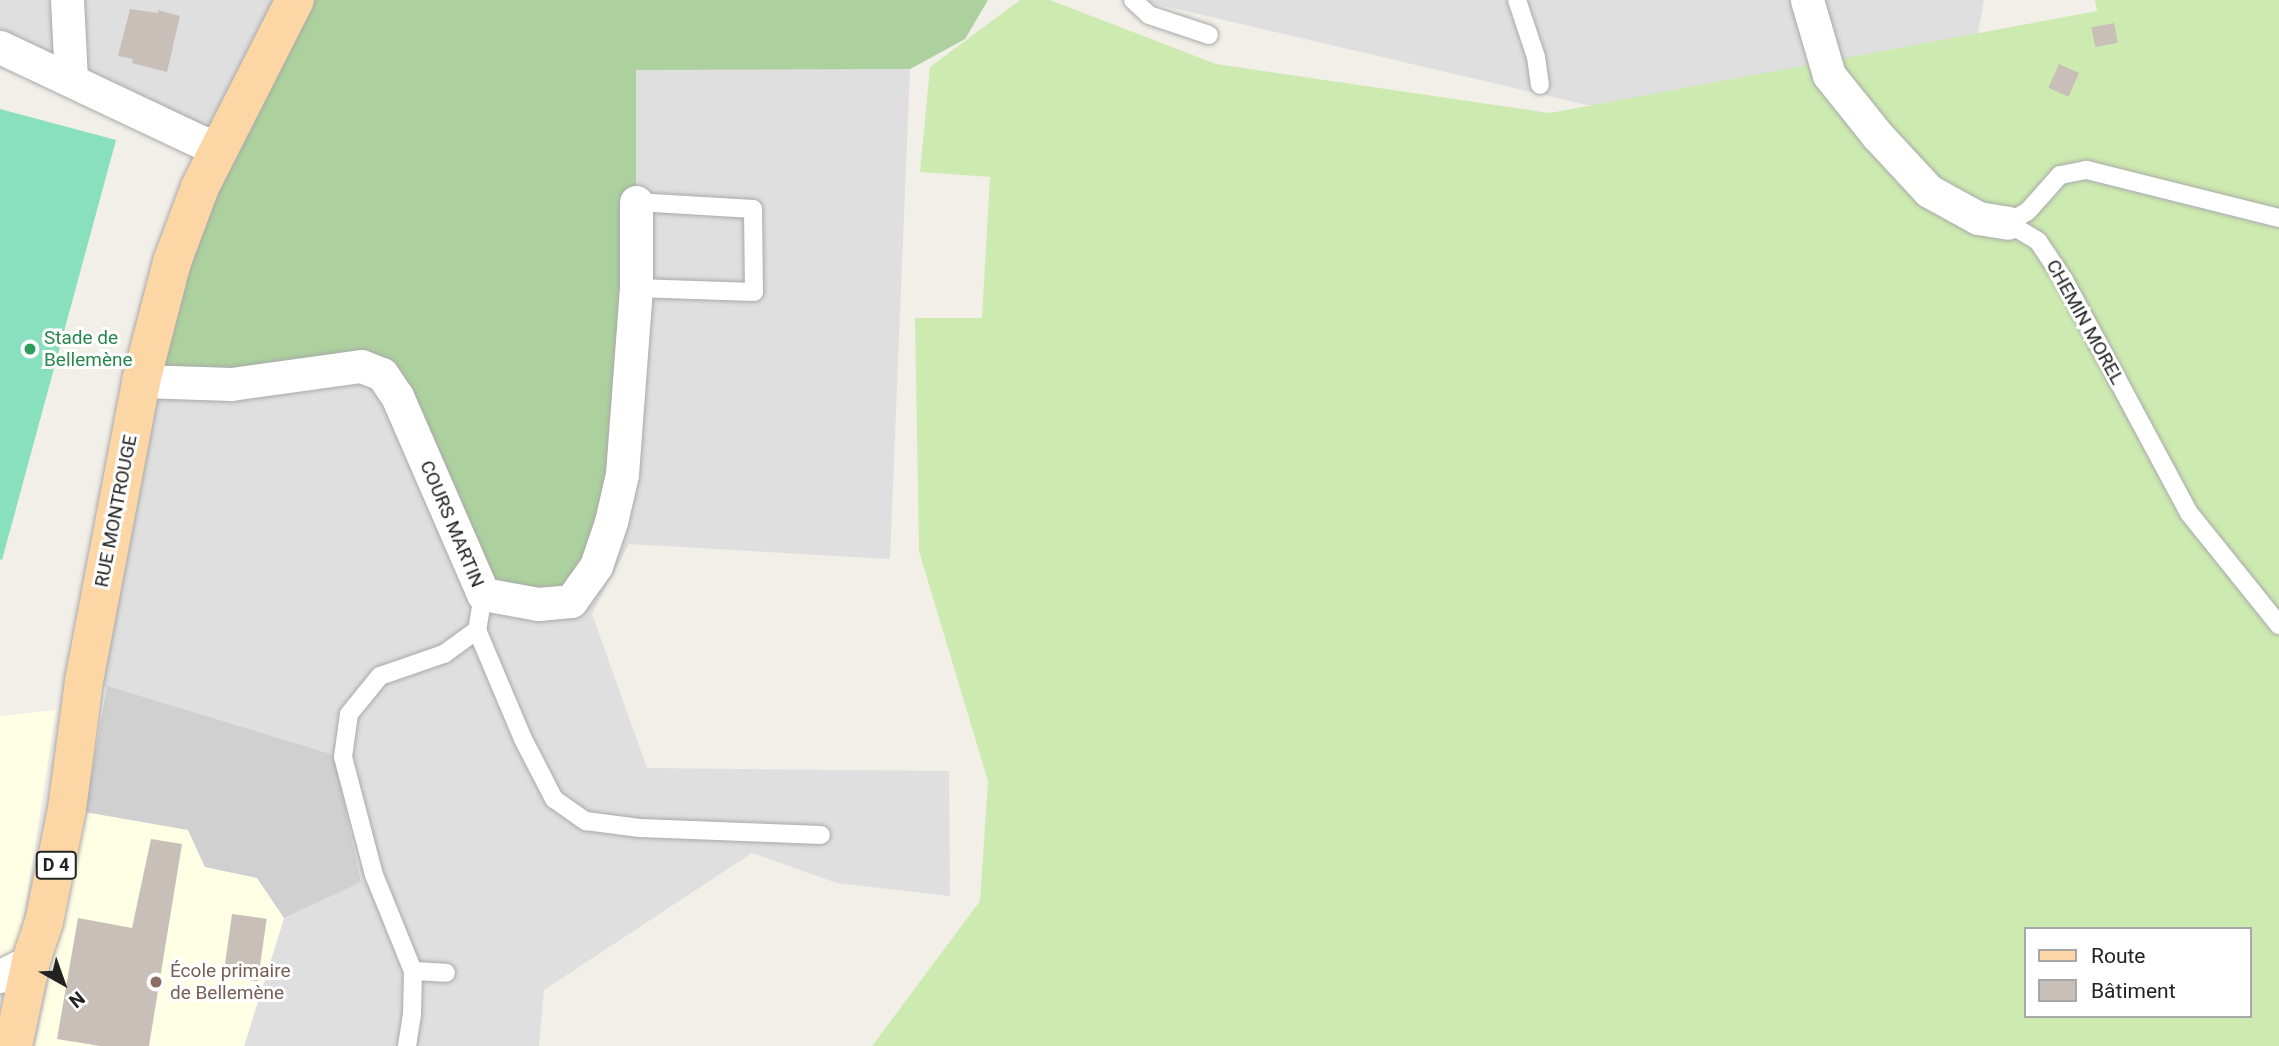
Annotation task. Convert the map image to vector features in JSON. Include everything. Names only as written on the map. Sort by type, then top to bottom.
[{"type":"main road","name":"RUE MONTROUGE","points":[[13,1046],[16,968],[44,922],[67,809],[84,681],[141,381],[172,262],[200,187],[295,0]]},
{"type":"street","points":[[67,0],[71,80]]},
{"type":"street","name":"CHEMIN MOREL","points":[[1807,0],[1829,75],[1877,135],[1929,191],[1978,218],[2008,223]]},
{"type":"street","points":[[0,47],[202,143],[222,144]]},
{"type":"street","name":"COURS MARTIN","points":[[141,381],[231,384],[361,366],[382,374],[397,396],[483,594],[538,604],[571,601],[596,566],[611,522],[622,474],[636,288],[636,202]]},
{"type":"lane","points":[[1133,0],[1149,15],[1209,35]]},
{"type":"lane","points":[[1517,0],[1536,57],[1540,85]]},
{"type":"lane","points":[[2008,223],[2028,211],[2060,175],[2086,170],[2279,218]]},
{"type":"lane","points":[[636,202],[754,209],[754,292],[636,288]]},
{"type":"lane","name":"CHEMIN MOREL","points":[[2008,223],[2038,241],[2064,280],[2189,513],[2279,625]]},
{"type":"lane","points":[[483,594],[477,630],[523,739],[554,799],[586,821],[640,828],[821,835]]},
{"type":"lane","points":[[407,1046],[412,1015],[413,971],[374,876],[343,757],[349,714],[380,676],[444,654],[477,630]]},
{"type":"lane","points":[[413,971],[446,973]]},
{"type":"shaded area","points":[[0,0],[988,0],[965,39],[910,69],[890,559],[629,544],[592,614],[647,768],[949,771],[950,896],[837,883],[752,853],[544,990],[539,1046],[244,1046],[284,918],[361,881],[334,755],[84,681],[222,144],[0,47]]},
{"type":"shaded area","points":[[1138,0],[1984,0],[1954,168],[1724,137]]},
{"type":"shaded area","points":[[107,686],[334,755],[361,882],[284,918],[257,878],[205,867],[188,830],[85,812]]},
{"type":"shaded area","points":[[56,710],[19,948],[0,958],[0,716]]},
{"type":"shaded area","name":"École primaire de Bellemène","points":[[85,812],[188,830],[205,867],[257,878],[284,918],[244,1046],[35,1046]]},
{"type":"green space","points":[[295,0],[988,0],[965,39],[910,69],[636,70],[636,288],[622,474],[571,601],[483,594],[382,374],[141,381]]},
{"type":"green space","points":[[1020,0],[1050,0],[1216,64],[1550,113],[2097,11],[2095,0],[2279,0],[2279,1046],[872,1046],[980,901],[988,781],[919,551],[915,318],[982,318],[990,177],[920,172],[930,67]]},
{"type":"green space","name":"Stade de Bellemène","points":[[0,109],[116,140],[2,560],[0,559]]},
{"type":"building","points":[[130,9],[158,13],[158,10],[180,16],[167,72],[132,63],[133,59],[118,56]]},
{"type":"building","points":[[2114,23],[2118,43],[2095,47],[2091,27]]},
{"type":"building","points":[[2059,64],[2079,73],[2069,97],[2048,88]]},
{"type":"building","points":[[151,839],[182,844],[149,1046],[100,1046],[57,1039],[78,918],[132,928]]},
{"type":"building","points":[[232,914],[267,919],[258,981],[223,976]]},
{"type":"place","name":"Stade de Bellemène","points":[[30,349]]},
{"type":"place","name":"École primaire de Bellemène","points":[[156,982]]}]
